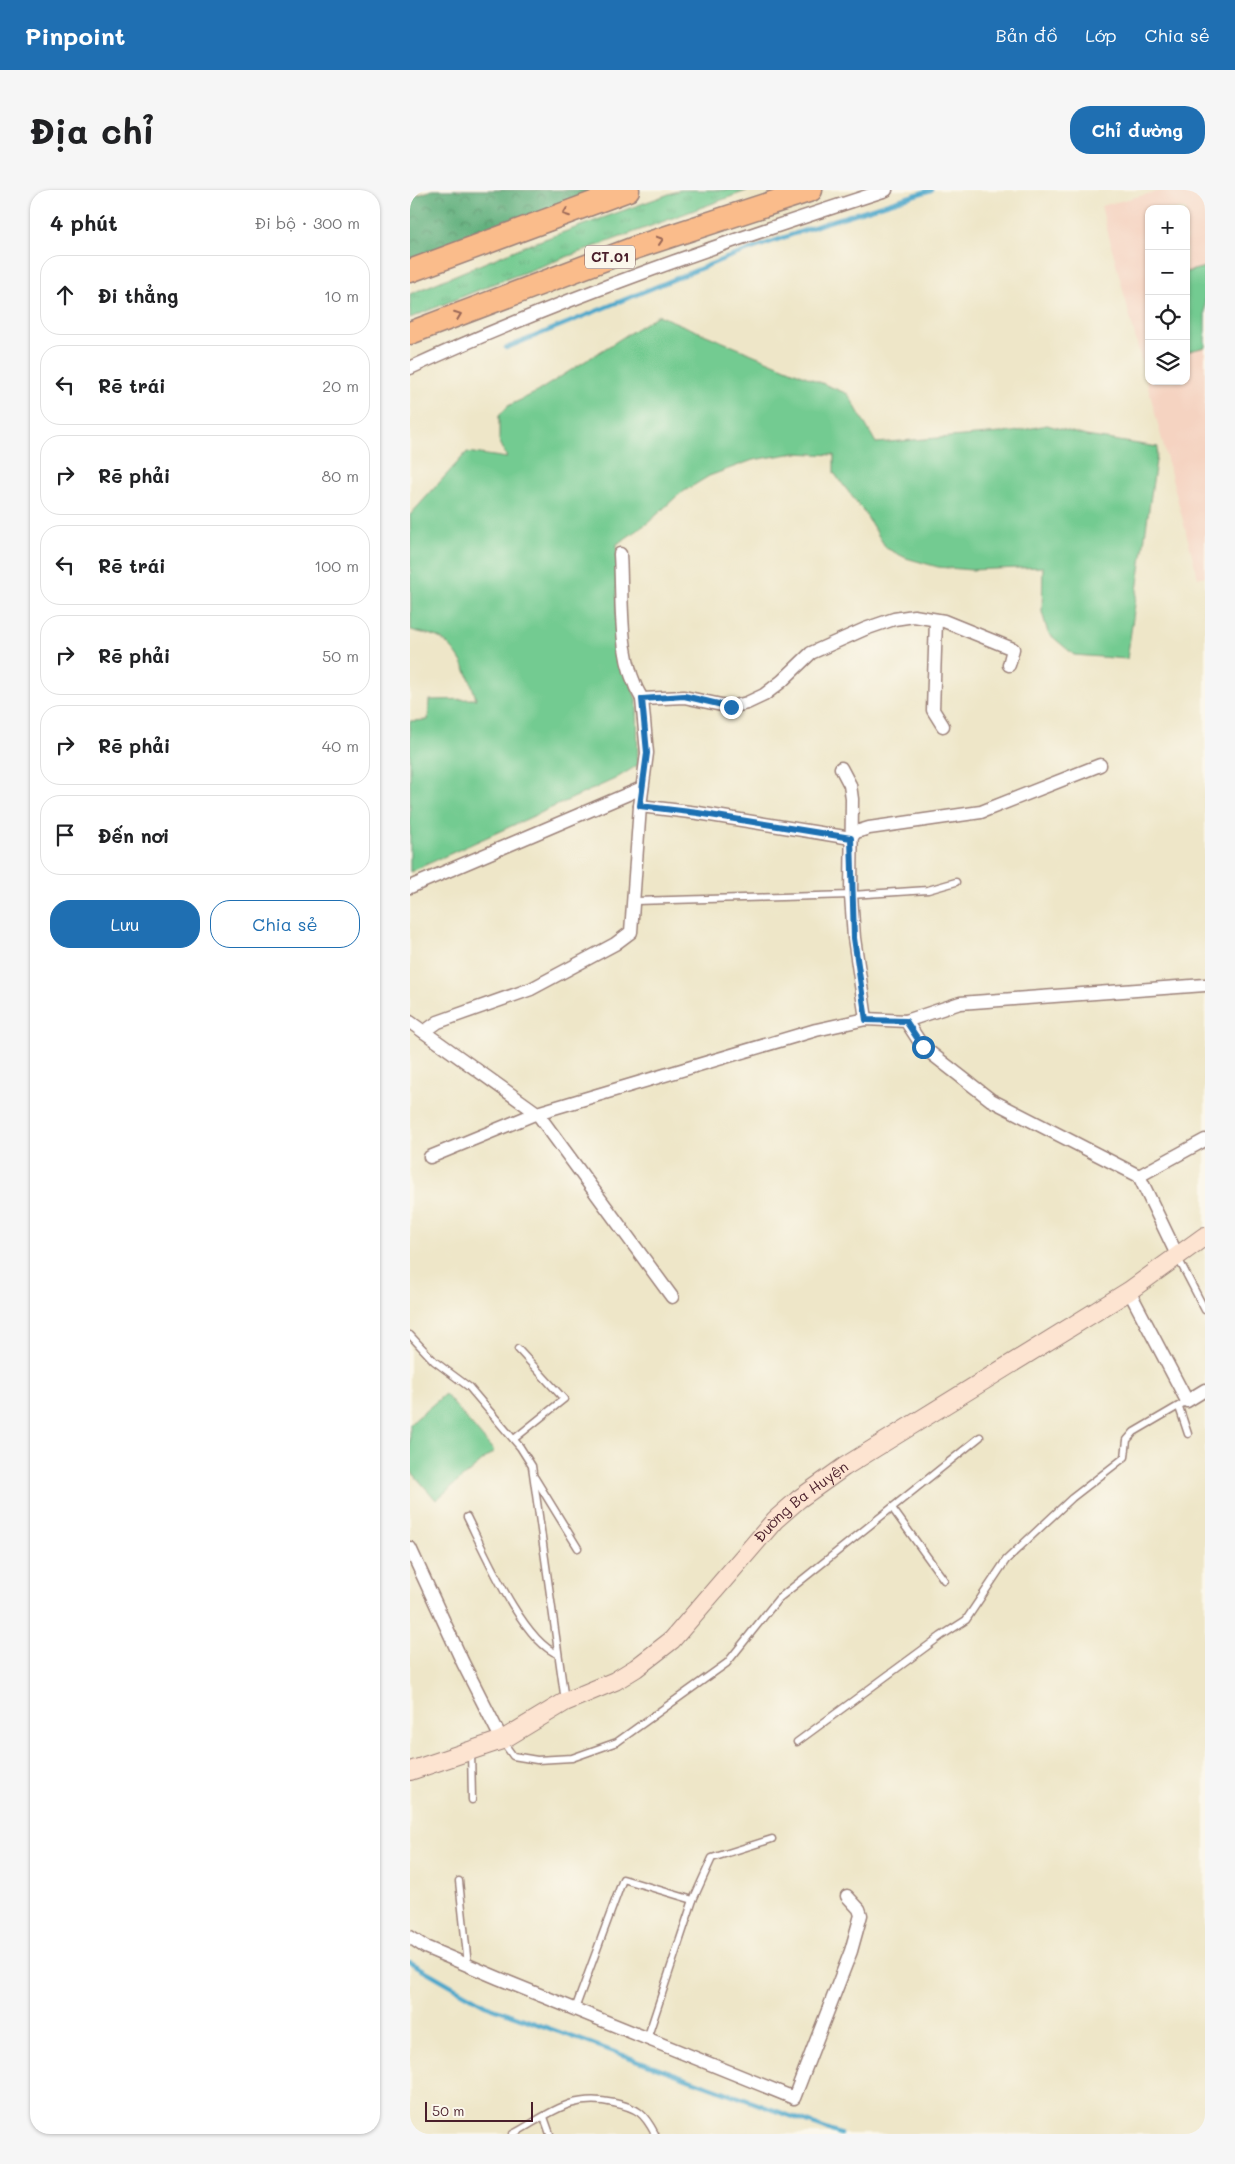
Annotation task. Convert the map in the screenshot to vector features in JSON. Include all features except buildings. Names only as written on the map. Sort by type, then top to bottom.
[{"type":"highway","points":[[410,271],[628,190]]},
{"type":"highway","name":"CT.01","points":[[411,333],[637,247],[811,190]]},
{"type":"street","points":[[410,368],[585,296],[735,239],[886,190]]},
{"type":"street","points":[[424,1032],[438,1022],[531,989],[615,944],[632,932],[640,806],[647,753],[642,699],[632,681],[622,626],[620,554]]},
{"type":"street","points":[[642,699],[684,696],[731,707],[747,703],[764,695],[782,681],[811,653],[846,636],[894,619],[914,616],[936,620],[1013,650],[1009,665]]},
{"type":"street","points":[[936,620],[933,710],[943,726]]},
{"type":"street","points":[[851,838],[856,832],[869,828],[981,812],[1100,765]]},
{"type":"street","points":[[841,768],[850,785],[851,895],[854,938],[866,1020]]},
{"type":"street","points":[[410,887],[642,788]]},
{"type":"street","points":[[640,806],[698,813],[851,838]]},
{"type":"street","points":[[430,1157],[537,1113],[816,1030],[866,1020],[906,1021],[960,1003],[1205,986]]},
{"type":"street","points":[[906,1021],[923,1047],[991,1100],[1139,1176],[1178,1257]]},
{"type":"street","points":[[410,1022],[537,1113],[672,1297]]},
{"type":"street","points":[[1139,1176],[1205,1140]]},
{"type":"street","name":"Đường Ba Huyện","points":[[410,1771],[502,1740],[565,1702],[615,1681],[660,1652],[760,1535],[799,1499],[844,1467],[1129,1291],[1205,1236]]},
{"type":"street","points":[[1129,1291],[1183,1404],[1205,1390]]},
{"type":"street","points":[[410,1548],[463,1663],[502,1740]]},
{"type":"street","points":[[410,1937],[426,1947],[468,1966],[794,2098],[851,1952],[861,1915],[859,1909],[848,1896]]},
{"type":"lane","points":[[635,901],[851,895],[928,890],[956,882]]},
{"type":"lane","points":[[1178,1257],[1205,1310]]},
{"type":"lane","points":[[410,1335],[434,1361],[469,1387],[514,1439],[532,1466],[565,1702]]},
{"type":"lane","points":[[514,1439],[564,1399],[518,1349]]},
{"type":"lane","points":[[797,1742],[941,1636],[960,1625],[1006,1560],[1060,1508],[1125,1457],[1127,1440],[1134,1432],[1183,1404],[1188,1434]]},
{"type":"lane","points":[[502,1740],[507,1750],[513,1756],[537,1760],[572,1758],[617,1742],[727,1664],[778,1599],[980,1437]]},
{"type":"lane","points":[[533,1475],[578,1548]]},
{"type":"lane","points":[[892,1508],[944,1580]]},
{"type":"lane","points":[[467,1517],[510,1600],[531,1633],[545,1648],[558,1654]]},
{"type":"lane","points":[[471,1750],[472,1800]]},
{"type":"lane","points":[[647,2039],[693,1900],[712,1858],[772,1839]]},
{"type":"lane","points":[[575,2010],[623,1879],[693,1900]]},
{"type":"lane","points":[[459,1881],[468,1966]]},
{"type":"lane","points":[[513,2134],[568,2104],[583,2100],[602,2100],[626,2106],[645,2114],[655,2134]]},
{"type":"lane","points":[[544,2117],[550,2134]]},
{"type":"shaded area","points":[[1163,190],[1205,190],[1205,576],[1198,578],[1148,385],[1190,385],[1190,205],[1145,205],[1145,375],[1101,206]]},
{"type":"green space","points":[[432,190],[602,190],[410,259],[410,198]]},
{"type":"green space","points":[[680,190],[749,190],[498,282],[410,318],[410,294],[520,248]]},
{"type":"green space","points":[[1205,267],[1205,347],[1190,351],[1190,295],[1190,271]]},
{"type":"green space","points":[[658,315],[848,394],[876,443],[1013,432],[1047,425],[1086,436],[1158,447],[1127,659],[1074,655],[1048,633],[1042,612],[1043,567],[971,570],[938,567],[906,558],[886,548],[864,512],[834,473],[834,455],[795,453],[753,460],[709,476],[678,495],[649,522],[617,544],[616,627],[620,652],[637,702],[638,765],[615,779],[410,872],[410,721],[428,720],[429,700],[476,699],[464,666],[454,651],[438,637],[411,630],[410,515],[467,452],[507,458],[499,440],[499,416],[508,406],[535,393]]},
{"type":"green space","points":[[445,1394],[494,1451],[436,1500],[410,1470],[410,1424]]},
{"type":"waterway","points":[[506,348],[726,258],[828,222],[931,190]]},
{"type":"waterway","points":[[410,1962],[485,2005],[840,2134]]},
{"type":"route","points":[[731,707],[684,696],[642,699],[647,753],[640,806],[698,813],[851,838],[851,895],[854,938],[866,1020],[906,1021],[923,1047]]}]
